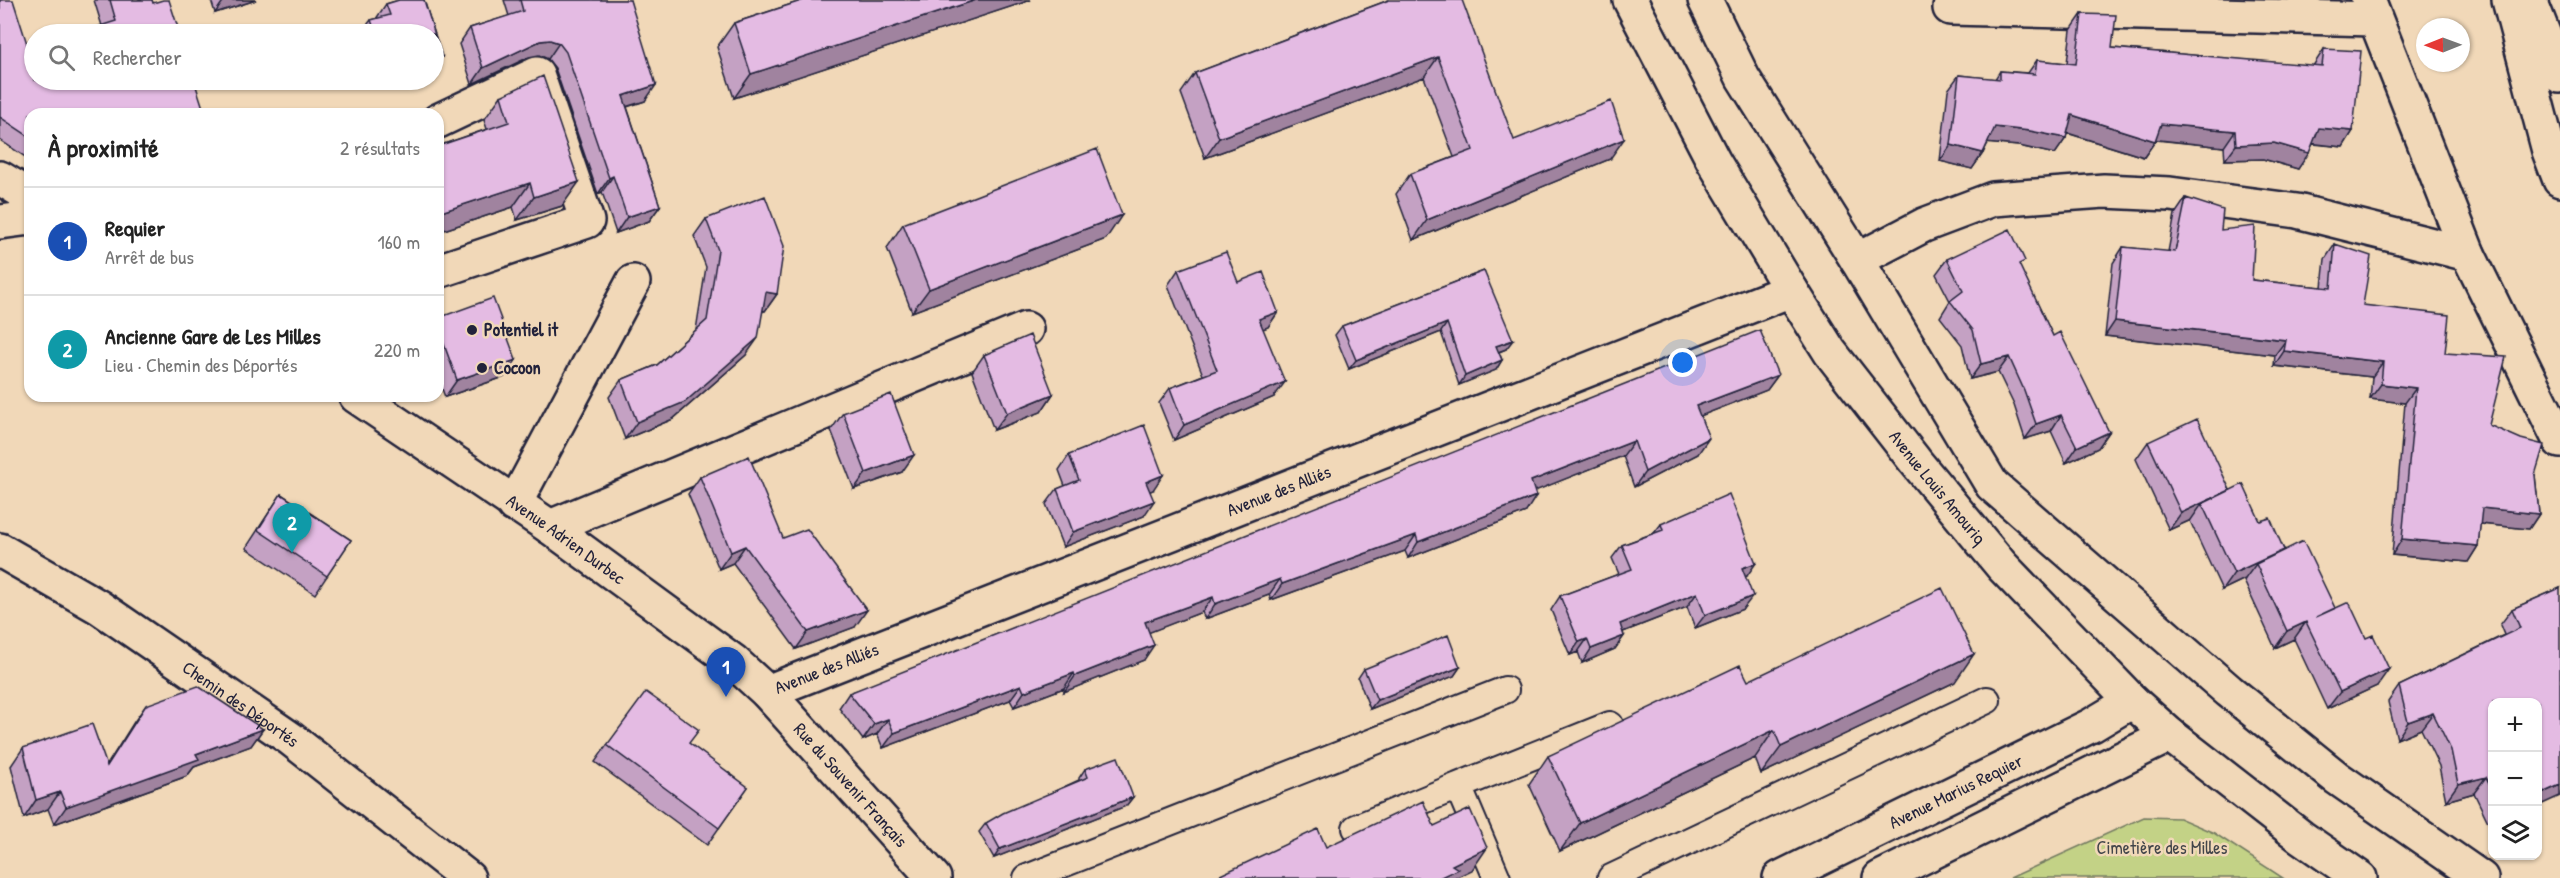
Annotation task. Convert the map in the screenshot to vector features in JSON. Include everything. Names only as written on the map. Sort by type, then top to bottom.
[{"type":"main road","name":"Avenue Louis Amouriq","points":[[1630,0],[1714,162],[1791,290],[1830,352],[1922,470],[2002,566],[2132,701],[2170,735],[2301,837],[2360,878]]},
{"type":"main road","points":[[1705,0],[1743,78],[1857,260],[1992,485],[2229,691],[2328,771],[2481,878]]},
{"type":"main road","points":[[2509,0],[2549,151],[2560,180]]},
{"type":"main road","points":[[2529,0],[2560,76]]},
{"type":"main road","points":[[1950,8],[2371,10],[2468,254],[2560,441]]},
{"type":"main road","points":[[444,118],[537,74],[587,221],[444,269]]},
{"type":"main road","points":[[0,178],[24,192]]},
{"type":"main road","points":[[1857,260],[1924,225],[1993,199],[2104,191],[2170,194],[2297,211],[2468,254]]},
{"type":"main road","points":[[0,222],[24,219]]},
{"type":"main road","points":[[514,505],[633,282]]},
{"type":"main road","name":"Avenue des Alliés","points":[[766,692],[1791,290]]},
{"type":"main road","points":[[550,527],[1026,329]]},
{"type":"main road","name":"Avenue Adrien Durbec","points":[[365,402],[514,505],[550,527],[733,661],[766,692]]},
{"type":"main road","name":"Chemin des Déportés","points":[[0,550],[99,607],[291,739],[468,878]]},
{"type":"main road","name":"Rue du Souvenir Français","points":[[766,692],[934,878]]},
{"type":"main road","name":"Avenue Marius Requier","points":[[1780,878],[2092,725],[2132,701]]},
{"type":"main road","points":[[1880,878],[2170,735]]},
{"type":"lane","points":[[1027,878],[1505,690]]},
{"type":"lane","points":[[1611,878],[1988,700]]},
{"type":"lane","points":[[1356,828],[1610,725]]},
{"type":"lane","points":[[1458,786],[1497,878]]},
{"type":"green space","name":"Cimetière des Milles","points":[[2144,817],[2179,818],[2214,833],[2283,878],[2010,878]]},
{"type":"building","points":[[0,0],[13,0],[24,34],[24,90],[197,90],[203,108],[24,108],[24,133],[0,117]]},
{"type":"building","points":[[110,0],[152,0],[153,3],[169,0],[177,24],[107,24],[116,21]]},
{"type":"building","points":[[399,0],[424,0],[432,24],[372,24],[371,20],[390,15],[386,4]]},
{"type":"building","points":[[520,0],[630,0],[656,85],[623,96],[660,206],[627,217],[613,176],[609,178],[566,52],[559,43],[550,40],[540,41],[483,68],[470,28],[523,11]]},
{"type":"building","points":[[804,0],[976,0],[751,74],[734,23]]},
{"type":"building","points":[[1389,0],[1462,0],[1514,140],[1611,101],[1624,139],[1427,220],[1410,174],[1473,150],[1438,57],[1219,138],[1195,73]]},
{"type":"building","points":[[2082,14],[2116,15],[2112,48],[2322,66],[2324,49],[2361,51],[2353,131],[2319,128],[2309,153],[2274,143],[2236,145],[2235,131],[2161,124],[2155,141],[2072,115],[2066,138],[1995,127],[1983,153],[1951,145],[1959,75],[2000,79],[2000,71],[2035,74],[2037,60],[2076,64]]},
{"type":"building","points":[[543,76],[579,182],[534,197],[530,183],[444,211],[444,144],[509,122],[501,96]]},
{"type":"building","points":[[1097,149],[1122,215],[929,289],[903,224]]},
{"type":"building","points":[[765,196],[784,246],[777,294],[766,292],[758,338],[685,402],[637,422],[621,380],[657,365],[707,320],[718,250],[706,219]]},
{"type":"building","points":[[2186,198],[2223,210],[2221,230],[2255,226],[2252,280],[2331,288],[2335,244],[2371,256],[2363,305],[2449,315],[2445,353],[2506,357],[2489,425],[2521,439],[2544,445],[2535,475],[2539,514],[2482,508],[2478,546],[2402,539],[2416,388],[2381,384],[2383,362],[2284,351],[2286,340],[2115,321],[2123,247],[2175,252]]},
{"type":"building","points":[[2010,229],[2025,261],[2019,264],[2053,336],[2060,332],[2109,432],[2077,447],[2061,415],[2036,424],[2009,357],[1981,364],[1973,330],[1950,301],[1963,291],[1947,259]]},
{"type":"building","points":[[1226,252],[1238,282],[1263,272],[1278,312],[1259,319],[1285,382],[1184,425],[1170,388],[1217,370],[1178,270]]},
{"type":"building","points":[[1484,271],[1513,340],[1496,346],[1502,360],[1465,376],[1447,323],[1356,360],[1342,326]]},
{"type":"building","points":[[493,298],[516,360],[457,380],[444,344],[444,316]]},
{"type":"building","points":[[1760,330],[1778,375],[1696,406],[1709,438],[1645,472],[1634,441],[1531,481],[1536,496],[1418,542],[1416,535],[1282,584],[1280,579],[1215,604],[1213,597],[1145,622],[1154,645],[1075,676],[1074,673],[1024,692],[1021,685],[894,733],[888,719],[874,724],[849,693]]},
{"type":"building","points":[[1030,335],[1053,394],[1007,413],[984,355]]},
{"type":"building","points":[[891,394],[914,455],[866,473],[843,413]]},
{"type":"building","points":[[2197,419],[2230,490],[2181,513],[2148,442]]},
{"type":"building","points":[[1144,425],[1163,475],[1146,482],[1154,501],[1073,532],[1057,489],[1079,480],[1069,455]]},
{"type":"building","points":[[749,456],[783,538],[807,529],[867,610],[808,632],[745,546],[731,552],[700,477]]},
{"type":"building","points":[[2243,484],[2260,521],[2270,518],[2284,550],[2234,573],[2202,504]]},
{"type":"building","points":[[281,494],[351,540],[327,576],[258,530]]},
{"type":"building","points":[[1729,494],[1756,563],[1742,568],[1753,596],[1705,615],[1697,593],[1620,624],[1624,636],[1591,649],[1587,639],[1579,642],[1560,596],[1632,569],[1622,545],[1663,530],[1661,524]]},
{"type":"building","points":[[2303,541],[2335,608],[2316,617],[2349,602],[2366,638],[2373,635],[2389,669],[2340,692],[2306,622],[2287,631],[2256,564]]},
{"type":"building","points":[[1942,588],[1974,654],[1781,747],[1774,730],[1580,823],[1548,756],[1740,665],[1748,681]]},
{"type":"building","points":[[2560,588],[2560,785],[2542,793],[2542,698],[2488,698],[2488,781],[2486,777],[2458,784],[2451,750],[2433,713],[2408,722],[2399,686],[2520,628],[2512,609]]},
{"type":"building","points":[[1448,635],[1460,667],[1377,700],[1364,669]]},
{"type":"building","points":[[198,686],[263,729],[196,754],[199,759],[66,807],[60,792],[36,800],[23,748],[92,724],[107,766],[146,705]]},
{"type":"building","points":[[646,692],[699,730],[689,743],[748,787],[719,828],[607,745]]},
{"type":"building","points":[[1118,757],[1133,797],[1000,849],[986,823],[1003,813],[1088,777],[1085,769]]},
{"type":"building","points":[[1423,801],[1434,826],[1470,809],[1487,848],[1452,865],[1458,869],[1439,878],[1214,878],[1318,829],[1326,847]]},
{"type":"place","name":"Potentiel it","points":[[472,330]]},
{"type":"place","name":"Cocoon","points":[[482,368]]},
{"type":"place","name":"Ancienne Gare de Les Milles","points":[[292,553]]},
{"type":"place","name":"Requier","points":[[726,697]]}]
